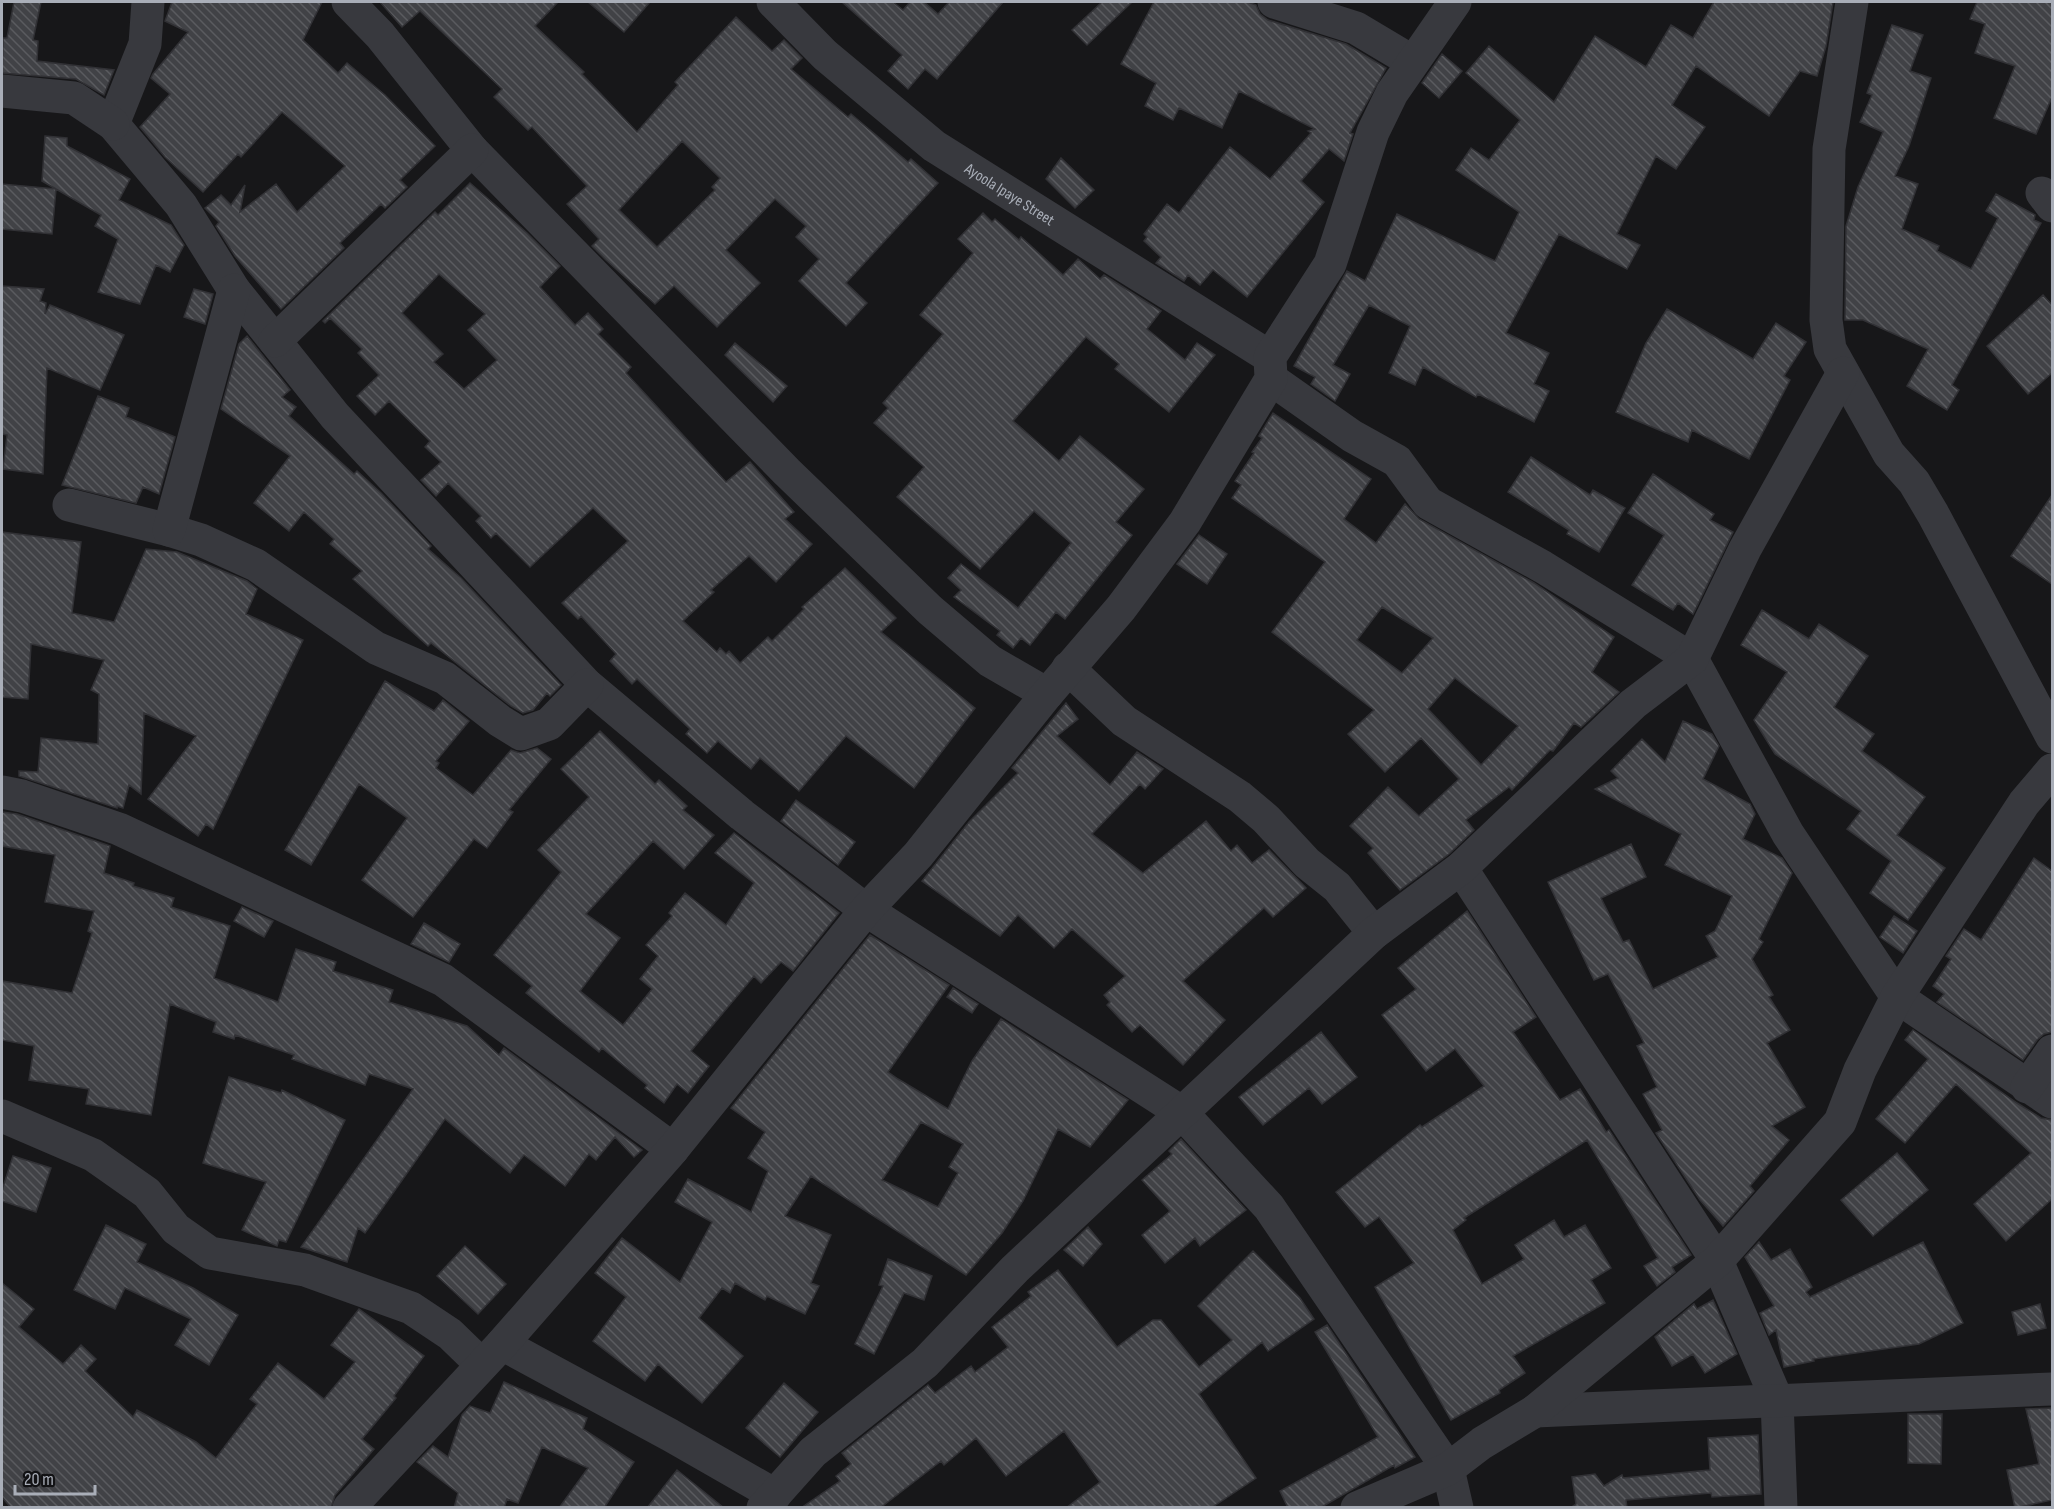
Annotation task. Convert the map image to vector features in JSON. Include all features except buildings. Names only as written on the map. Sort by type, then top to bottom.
[{"type":"street","points":[[113,124],[146,44],[148,2]]},
{"type":"street","points":[[348,2],[380,35],[472,150],[787,472],[930,610],[990,661],[1047,694]]},
{"type":"street","name":"Ayoola Ipaye Street","points":[[773,2],[825,55],[934,146],[1270,368],[1352,436],[1396,460],[1428,502],[1543,567],[1692,659]]},
{"type":"street","points":[[1274,2],[1356,28],[1413,62]]},
{"type":"street","points":[[349,1508],[492,1355],[673,1149],[866,910],[918,855],[1068,668],[1121,608],[1185,522],[1330,264],[1373,132],[1392,93],[1455,2]]},
{"type":"street","points":[[1852,2],[1829,149],[1826,320],[1830,349],[1889,454],[1914,482],[1933,514],[2052,737]]},
{"type":"street","points":[[2,91],[74,99],[113,124],[181,205],[234,290],[334,416],[587,686],[742,815],[866,910],[1181,1112],[1269,1207],[1448,1469],[1457,1508]]},
{"type":"street","points":[[274,341],[472,150]]},
{"type":"street","points":[[169,530],[234,290]]},
{"type":"street","points":[[2,1116],[93,1155],[147,1193],[176,1229],[210,1253],[305,1270],[411,1308],[450,1334],[492,1355],[670,1434],[769,1501],[813,1452],[925,1363],[1015,1269],[1374,933],[1461,868],[1633,704],[1692,659],[1745,549],[1843,373]]},
{"type":"street","points":[[69,504],[201,540],[256,565],[376,648],[445,678],[521,734],[549,724],[587,686]]},
{"type":"street","points":[[1692,659],[1788,834],[1897,997],[2040,1094],[2052,1051]]},
{"type":"street","points":[[1068,668],[1124,721],[1240,797],[1266,819],[1307,863],[1336,887],[1374,933]]},
{"type":"street","points":[[1357,1508],[1448,1469],[1482,1443],[1535,1412],[1717,1261],[1840,1122],[1860,1070],[1897,997],[2024,803],[2052,770]]},
{"type":"street","points":[[2,792],[22,796],[119,829],[443,980],[673,1149]]},
{"type":"street","points":[[1461,868],[1717,1261],[1777,1401],[1781,1508]]},
{"type":"street","points":[[1535,1412],[2052,1389]]}]
